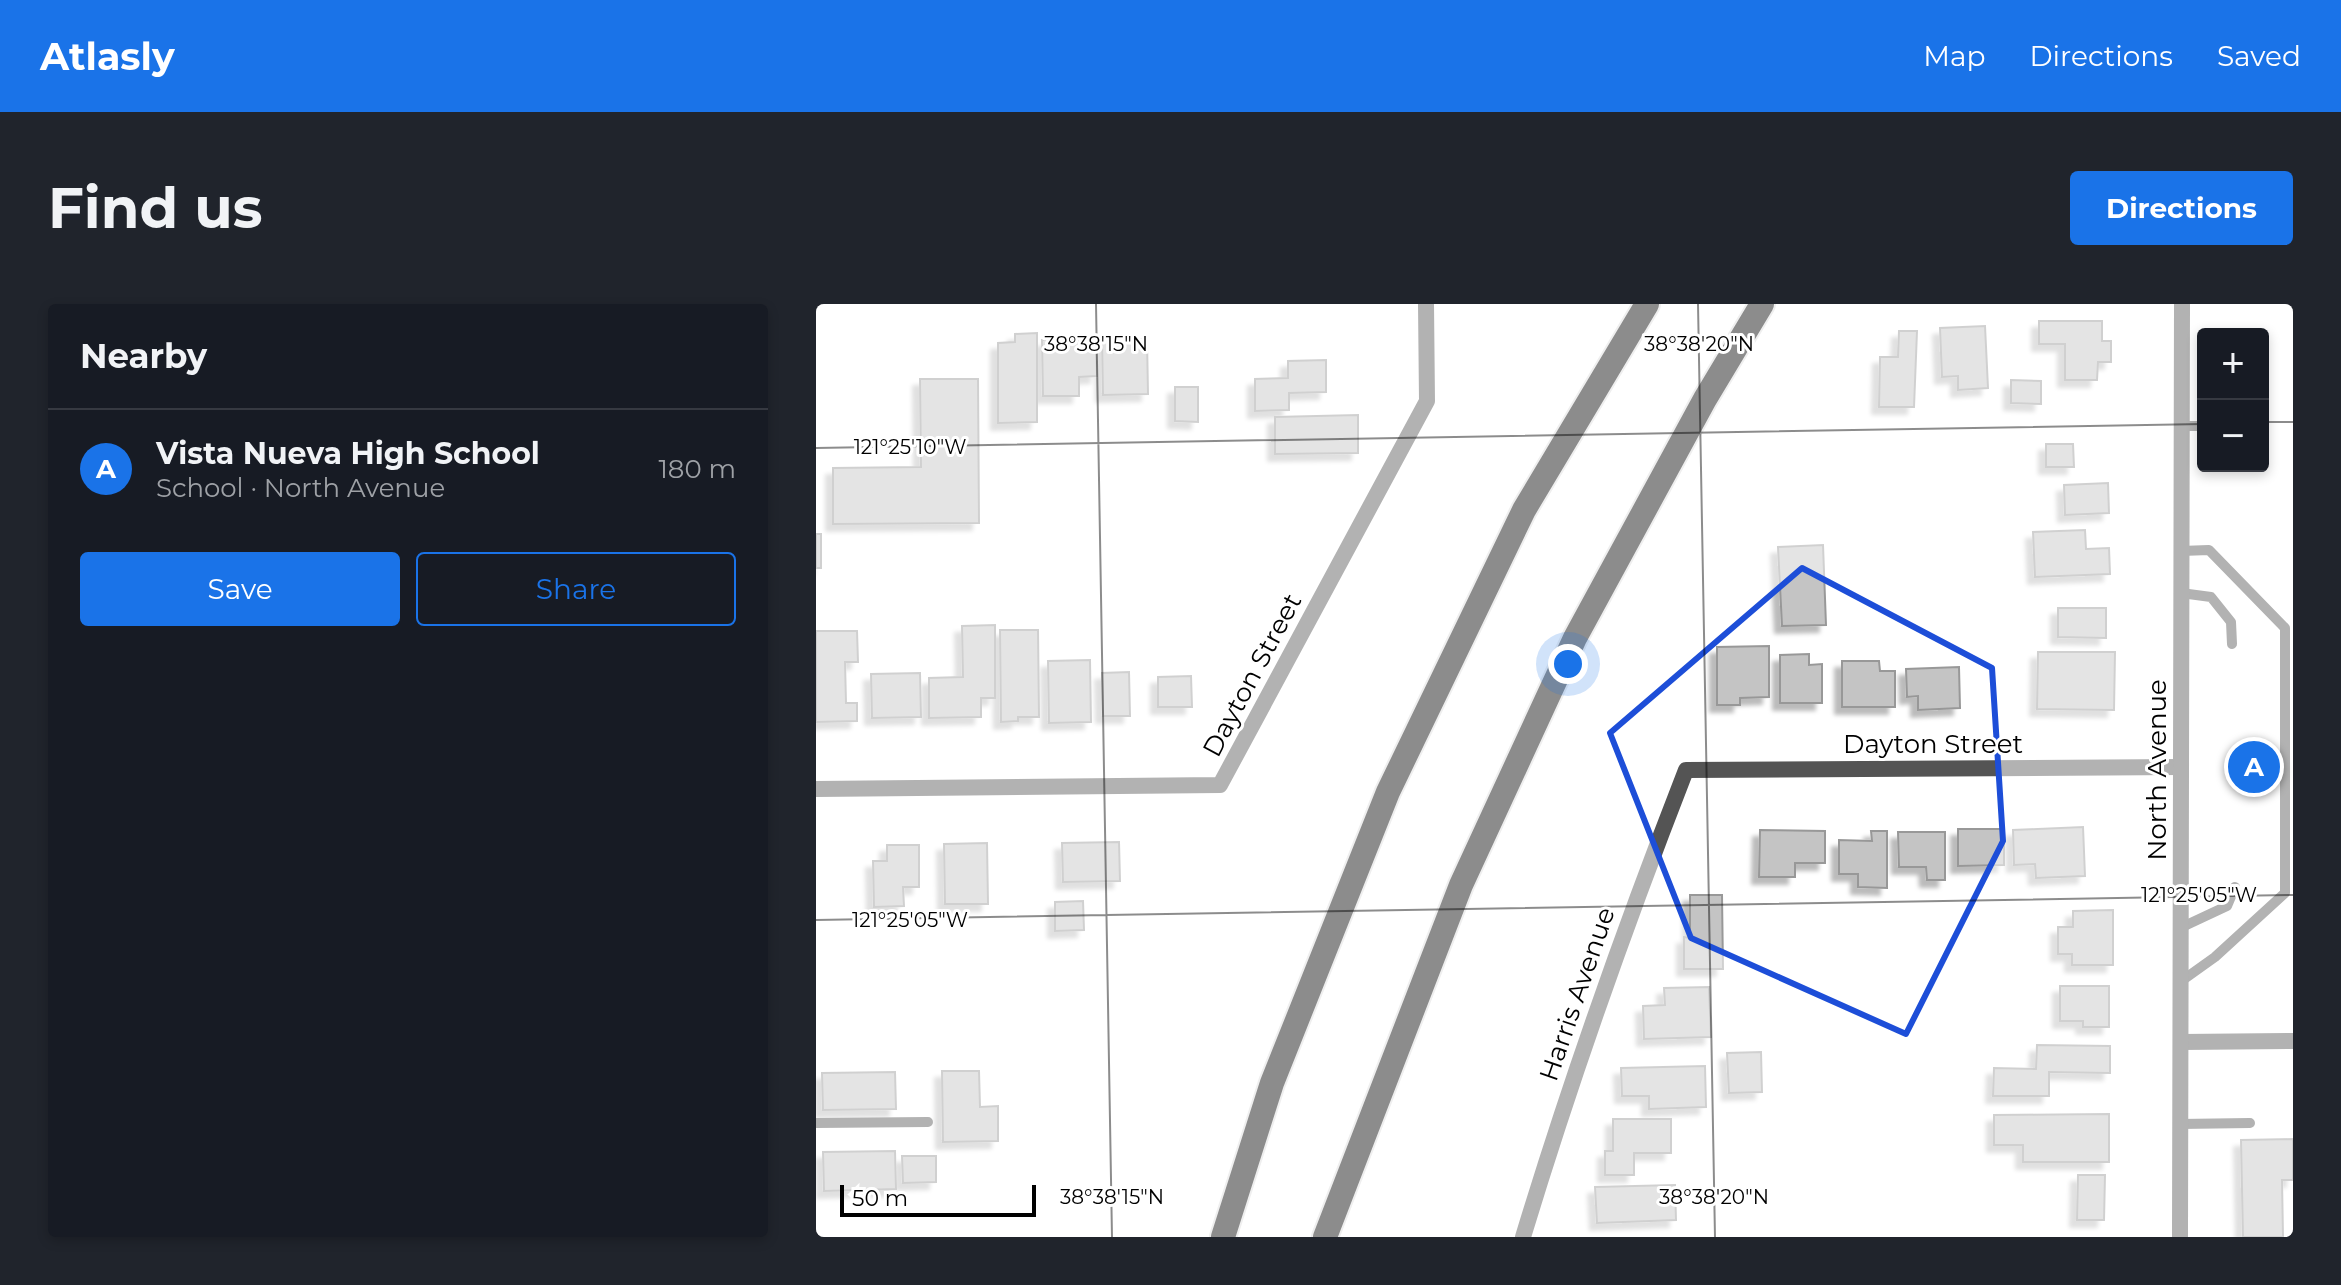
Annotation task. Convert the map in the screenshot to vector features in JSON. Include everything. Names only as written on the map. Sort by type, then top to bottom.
[{"type":"highway","points":[[1223,1237],[1272,1083],[1388,792],[1524,510],[1647,304]]},
{"type":"highway","points":[[1325,1237],[1461,885],[1575,638],[1705,399],[1762,304]]},
{"type":"street","name":"Dayton Street","points":[[816,789],[1220,785],[1427,401],[1426,304]]},
{"type":"street","name":"North Avenue","points":[[2180,1237],[2182,304]]},
{"type":"street","name":"Dayton Street","points":[[1686,770],[2181,767]]},
{"type":"street","name":"Harris Avenue","points":[[1523,1237],[1565,1100],[1622,934],[1686,770]]},
{"type":"street","points":[[2181,1042],[2293,1041]]},
{"type":"lane","points":[[2182,426],[2197,426]]},
{"type":"lane","points":[[2180,982],[2215,957],[2285,893],[2285,628],[2209,550],[2181,551]]},
{"type":"lane","points":[[2181,593],[2211,597],[2231,622],[2232,644]]},
{"type":"lane","points":[[2180,928],[2227,906],[2235,887]]},
{"type":"lane","points":[[816,1123],[928,1122]]},
{"type":"lane","points":[[2180,1124],[2250,1123]]},
{"type":"highlighted area","points":[[1802,568],[1992,668],[2003,841],[1906,1034],[1691,938],[1610,733]]},
{"type":"building","points":[[2039,321],[2102,321],[2102,341],[2111,341],[2111,362],[2098,362],[2097,380],[2065,380],[2065,344],[2039,344]]},
{"type":"building","points":[[1985,326],[1988,388],[1958,390],[1958,376],[1942,377],[1940,328]]},
{"type":"building","points":[[1899,331],[1917,331],[1914,407],[1879,407],[1880,357],[1898,357]]},
{"type":"building","points":[[1037,333],[1037,422],[998,423],[998,343],[1015,342],[1015,334]]},
{"type":"building","points":[[1096,339],[1097,376],[1079,377],[1079,396],[1043,396],[1042,340]]},
{"type":"building","points":[[1102,339],[1147,339],[1148,394],[1103,395]]},
{"type":"building","points":[[1326,360],[1326,392],[1289,393],[1289,410],[1255,411],[1255,379],[1288,378],[1288,361]]},
{"type":"building","points":[[920,379],[978,379],[979,523],[833,524],[833,468],[921,467]]},
{"type":"building","points":[[2011,380],[2041,381],[2041,404],[2011,403]]},
{"type":"building","points":[[1175,387],[1198,387],[1198,422],[1175,421]]},
{"type":"building","points":[[1358,415],[1358,453],[1275,454],[1275,417]]},
{"type":"building","points":[[2046,444],[2073,444],[2074,467],[2046,467]]},
{"type":"building","points":[[2108,483],[2109,513],[2065,515],[2064,485]]},
{"type":"building","points":[[2085,530],[2086,549],[2109,548],[2110,574],[2035,577],[2033,532]]},
{"type":"building","points":[[816,534],[821,534],[821,568],[816,568]]},
{"type":"building","points":[[1823,545],[1826,625],[1782,626],[1778,547]]},
{"type":"building","points":[[2058,608],[2106,608],[2106,638],[2058,637]]},
{"type":"building","points":[[995,625],[995,698],[981,698],[981,717],[929,718],[929,678],[963,677],[962,626]]},
{"type":"building","points":[[1000,630],[1038,630],[1039,717],[1018,717],[1018,721],[1001,722]]},
{"type":"building","points":[[816,631],[857,631],[858,662],[845,662],[846,703],[857,703],[857,721],[816,722]]},
{"type":"building","points":[[1769,646],[1769,697],[1740,698],[1740,705],[1717,705],[1717,647]]},
{"type":"building","points":[[2038,652],[2115,652],[2114,710],[2037,709]]},
{"type":"building","points":[[1809,654],[1809,665],[1822,664],[1822,703],[1780,703],[1780,655]]},
{"type":"building","points":[[1090,660],[1091,722],[1049,723],[1048,661]]},
{"type":"building","points":[[1842,661],[1879,661],[1880,671],[1895,671],[1895,707],[1842,707]]},
{"type":"building","points":[[1959,667],[1960,708],[1918,710],[1918,696],[1907,697],[1906,669]]},
{"type":"building","points":[[1129,672],[1130,716],[1103,716],[1102,673]]},
{"type":"building","points":[[920,673],[921,717],[872,718],[871,674]]},
{"type":"building","points":[[1191,676],[1192,707],[1158,707],[1158,677]]},
{"type":"building","points":[[2083,827],[2085,876],[2036,878],[2035,864],[2014,865],[2013,830]]},
{"type":"building","points":[[1958,829],[2004,829],[2004,865],[1958,866]]},
{"type":"building","points":[[1760,830],[1825,831],[1825,863],[1795,863],[1795,877],[1759,877]]},
{"type":"building","points":[[1871,831],[1887,831],[1887,888],[1858,887],[1858,874],[1839,874],[1839,840],[1872,841]]},
{"type":"building","points":[[1898,832],[1945,832],[1945,880],[1927,880],[1926,867],[1899,867]]},
{"type":"building","points":[[1119,842],[1120,881],[1063,882],[1062,843]]},
{"type":"building","points":[[987,843],[988,904],[945,904],[944,844]]},
{"type":"building","points":[[887,845],[919,845],[919,887],[903,887],[904,906],[874,907],[873,861],[887,861]]},
{"type":"building","points":[[1690,895],[1722,895],[1723,969],[1684,969],[1684,937],[1690,938]]},
{"type":"building","points":[[1083,901],[1084,930],[1055,931],[1055,902]]},
{"type":"building","points":[[2113,910],[2113,965],[2072,965],[2072,954],[2058,954],[2058,927],[2073,927],[2073,911]]},
{"type":"building","points":[[2060,986],[2109,986],[2109,1027],[2083,1027],[2083,1021],[2060,1021]]},
{"type":"building","points":[[1709,987],[1711,1037],[1644,1039],[1643,1006],[1665,1005],[1664,988]]},
{"type":"building","points":[[2037,1045],[2110,1046],[2110,1073],[2049,1072],[2049,1096],[1993,1096],[1994,1068],[2036,1069]]},
{"type":"building","points":[[1761,1052],[1762,1092],[1729,1093],[1727,1053]]},
{"type":"building","points":[[1705,1066],[1706,1107],[1649,1109],[1649,1096],[1622,1096],[1621,1068]]},
{"type":"building","points":[[942,1071],[979,1071],[980,1107],[998,1106],[998,1141],[943,1142]]},
{"type":"building","points":[[895,1072],[896,1109],[823,1110],[822,1073]]},
{"type":"building","points":[[2109,1114],[2109,1162],[2023,1162],[2023,1145],[1994,1145],[1994,1115]]},
{"type":"building","points":[[1613,1119],[1671,1119],[1671,1153],[1634,1153],[1634,1175],[1605,1175],[1605,1151],[1613,1151]]},
{"type":"building","points":[[2293,1139],[2293,1180],[2282,1180],[2283,1237],[2243,1237],[2241,1140]]},
{"type":"building","points":[[895,1151],[896,1189],[824,1191],[823,1152]]},
{"type":"building","points":[[902,1156],[936,1156],[936,1182],[903,1183]]},
{"type":"building","points":[[2078,1175],[2105,1175],[2104,1220],[2077,1220]]},
{"type":"building","points":[[1675,1185],[1676,1220],[1597,1223],[1595,1187]]},
{"type":"place","name":"Vista Nueva High School","points":[[2254,767]]}]
